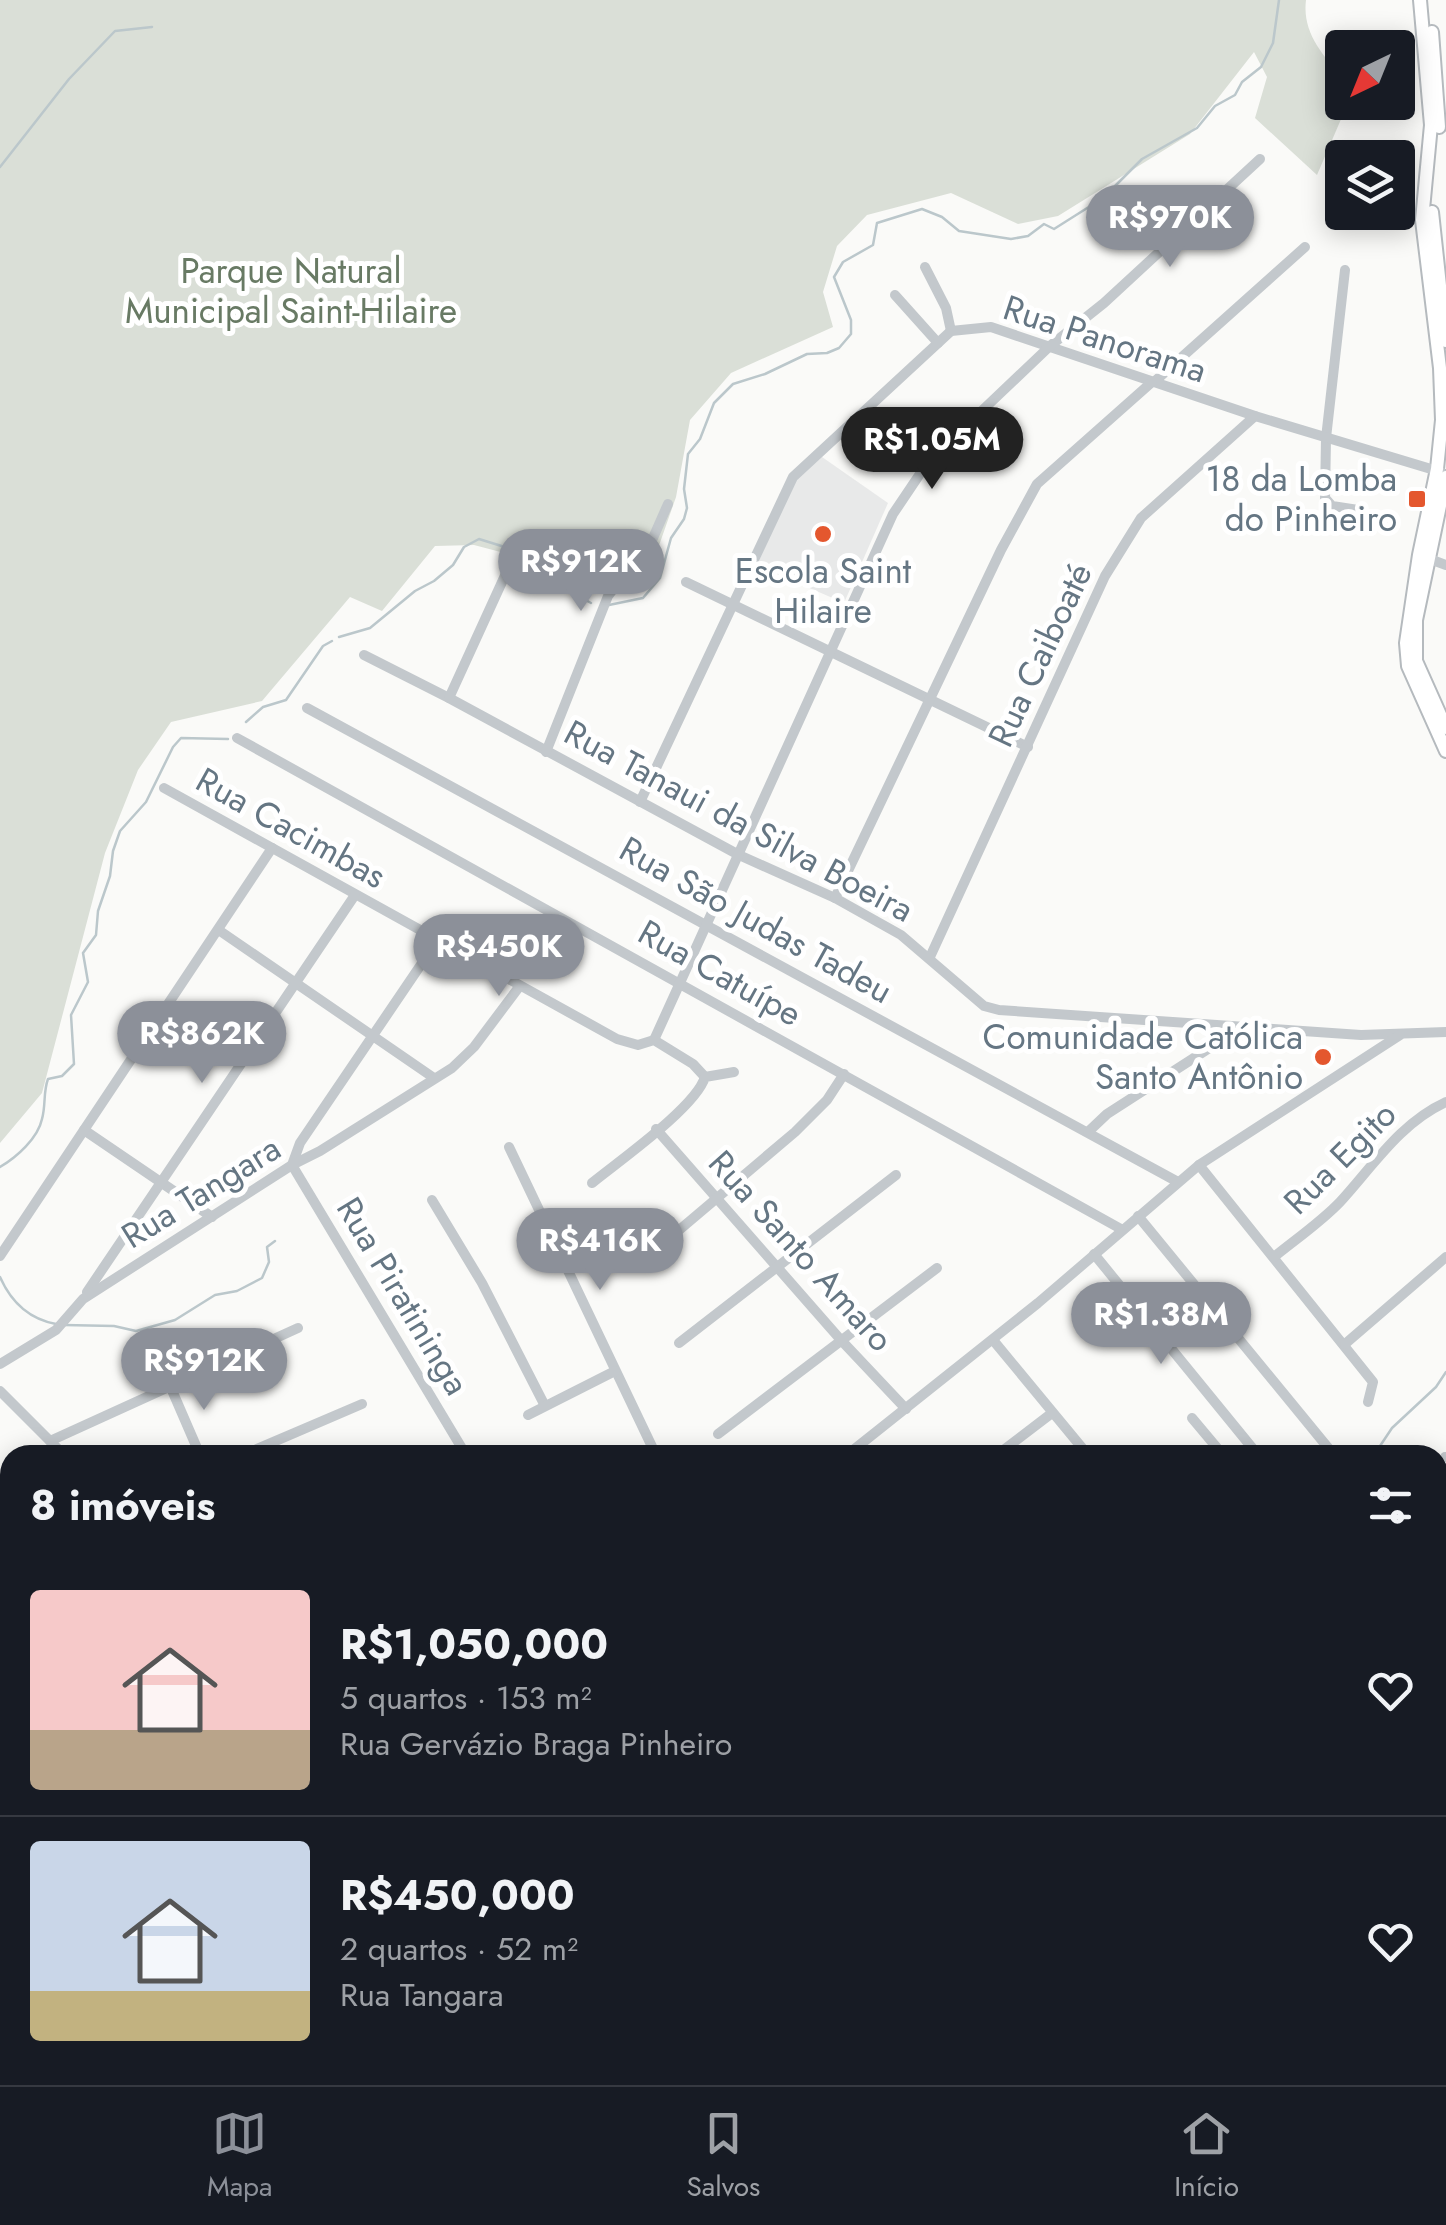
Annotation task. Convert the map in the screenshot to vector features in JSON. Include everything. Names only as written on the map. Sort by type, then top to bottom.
[{"type":"main road","points":[[1420,0],[1431,124],[1422,220],[1440,368],[1443,474],[1416,620],[1416,661],[1446,728]]},
{"type":"main road","points":[[1428,0],[1443,104],[1431,220],[1446,341]]},
{"type":"main road","points":[[1443,474],[1419,555],[1406,643],[1408,666],[1446,751]]},
{"type":"street","points":[[654,1040],[893,514],[928,462],[1050,346],[1130,280],[1260,159]]},
{"type":"street","points":[[835,898],[1037,484],[1305,247]]},
{"type":"street","points":[[925,267],[946,308],[952,332]]},
{"type":"street","points":[[1346,270],[1326,438],[1325,498],[1332,506],[1358,510]]},
{"type":"street","points":[[895,296],[938,343]]},
{"type":"street","name":"Rua Panorama","points":[[640,802],[793,477],[952,332],[991,328],[1443,474]]},
{"type":"street","name":"Rua Caiboaté","points":[[930,957],[1105,576],[1141,518],[1255,416]]},
{"type":"street","points":[[546,752],[608,596],[618,583],[638,572],[668,504]]},
{"type":"street","points":[[1428,558],[1446,565]]},
{"type":"street","points":[[449,698],[507,571]]},
{"type":"street","points":[[686,582],[1028,746]]},
{"type":"street","name":"Rua Tanaui da Silva Boeira","points":[[364,656],[739,855],[835,898],[901,935],[984,1006],[1242,1027],[1400,1035],[1446,1032]]},
{"type":"street","name":"Rua São Judas Tadeu","points":[[307,708],[1178,1182]]},
{"type":"street","name":"Rua Catuípe","points":[[238,738],[1121,1230]]},
{"type":"street","name":"Rua Cacimbas","points":[[164,788],[618,1039],[638,1045],[654,1040],[692,1064],[704,1077]]},
{"type":"street","points":[[0,1256],[272,848]]},
{"type":"street","points":[[83,1299],[355,895]]},
{"type":"street","points":[[220,931],[434,1078]]},
{"type":"street","points":[[292,1165],[300,1143],[437,941]]},
{"type":"street","name":"Rua Tangara","points":[[0,1364],[64,1323],[83,1299],[452,1068],[474,1047],[519,987]]},
{"type":"street","points":[[1088,1132],[1107,1114],[1242,1027]]},
{"type":"street","points":[[860,1445],[993,1340],[1199,1165],[1400,1035]]},
{"type":"street","points":[[592,1183],[683,1107],[702,1087],[704,1077],[734,1072]]},
{"type":"street","points":[[639,1264],[806,1121],[828,1100],[844,1074]]},
{"type":"street","name":"Rua Egito","points":[[1274,1256],[1336,1206],[1406,1128],[1428,1110],[1446,1102]]},
{"type":"street","points":[[84,1130],[212,1218]]},
{"type":"street","name":"Rua Santo Amaro","points":[[656,1130],[906,1409]]},
{"type":"street","points":[[509,1147],[651,1445]]},
{"type":"street","name":"Rua Piratininga","points":[[292,1165],[460,1445]]},
{"type":"street","points":[[1199,1165],[1346,1344],[1373,1382],[1368,1402]]},
{"type":"street","points":[[679,1343],[896,1175]]},
{"type":"street","points":[[432,1200],[482,1282],[544,1404]]},
{"type":"street","points":[[1138,1216],[1326,1445]]},
{"type":"street","points":[[1094,1254],[1250,1445]]},
{"type":"street","points":[[1346,1344],[1446,1257]]},
{"type":"street","points":[[718,1434],[937,1268]]},
{"type":"street","points":[[50,1441],[298,1328]]},
{"type":"street","points":[[993,1340],[1079,1445]]},
{"type":"street","points":[[528,1415],[615,1371]]},
{"type":"street","points":[[171,1388],[196,1445]]},
{"type":"street","points":[[0,1391],[54,1445]]},
{"type":"street","points":[[266,1445],[362,1404]]},
{"type":"street","points":[[1010,1445],[1052,1413]]},
{"type":"street","points":[[1192,1418],[1215,1445]]},
{"type":"shaded area","name":"Escola Saint Hilaire","points":[[822,457],[888,503],[844,603],[757,565],[795,479]]},
{"type":"green space","name":"Parque Natural Municipal Saint-Hilaire","points":[[0,0],[1306,0],[1310,32],[1325,56],[1325,120],[1341,120],[1332,140],[1325,140],[1325,156],[1317,175],[1255,118],[1267,77],[1254,52],[1190,134],[1058,216],[1018,224],[951,193],[867,215],[837,246],[823,292],[833,327],[731,373],[690,420],[676,497],[649,574],[607,580],[474,545],[435,546],[382,611],[350,597],[262,701],[171,722],[138,770],[105,853],[42,1093],[0,1143]]},
{"type":"waterway","points":[[609,605],[643,598],[660,578],[671,538],[687,508],[684,489],[688,454],[700,439],[714,403],[733,384],[807,354],[839,348],[851,334],[851,320],[834,277],[843,262],[873,245],[877,223],[922,209],[942,217],[959,231],[1011,239],[1028,236],[1044,224],[1054,229],[1103,198],[1142,159],[1197,128],[1215,106],[1235,95],[1242,82],[1261,67],[1273,43],[1279,0]]},
{"type":"waterway","points":[[0,167],[69,79],[115,31],[152,27]]},
{"type":"waterway","points":[[339,637],[370,628],[415,591],[434,581],[453,565],[464,547],[479,539],[550,561],[557,567],[558,585],[591,603]]},
{"type":"waterway","points":[[246,722],[263,707],[286,700],[323,646],[332,641]]},
{"type":"waterway","points":[[0,1167],[20,1152],[40,1126],[48,1079],[62,1076],[74,1064],[71,1015],[88,982],[83,953],[96,935],[98,911],[120,831],[146,802],[181,738],[228,739]]},
{"type":"waterway","points":[[64,1325],[114,1326],[136,1331],[175,1320],[215,1295],[237,1291],[262,1278],[269,1262],[267,1247],[275,1241]]},
{"type":"waterway","points":[[0,1277],[22,1308],[56,1324]]},
{"type":"waterway","points":[[1381,1445],[1446,1372]]},
{"type":"place","name":"18 da Lomba do Pinheiro","points":[[1417,499]]},
{"type":"place","name":"Escola Saint Hilaire","points":[[823,534]]},
{"type":"place","name":"Comunidade Católica Santo Antônio","points":[[1323,1057]]}]
